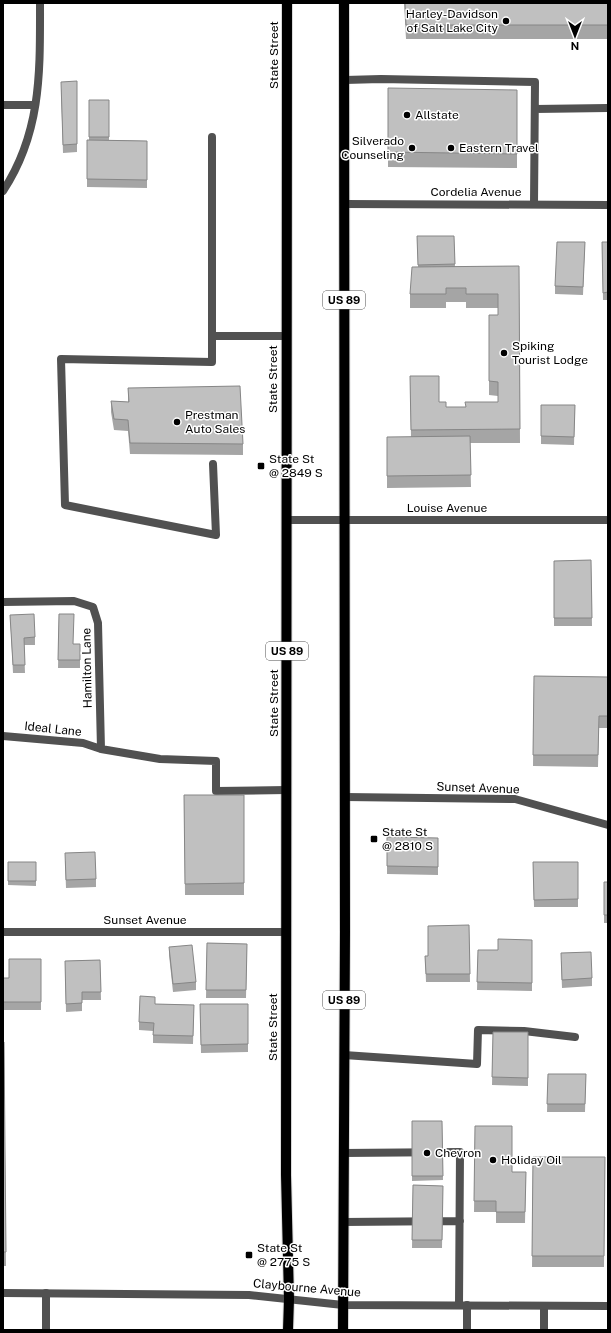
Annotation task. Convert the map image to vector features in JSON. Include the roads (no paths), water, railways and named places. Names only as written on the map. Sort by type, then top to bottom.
[{"type":"main road","name":"State Street","points":[[286,3],[286,1175],[289,1300],[288,1330]]},
{"type":"main road","name":"US 89","points":[[343,1330],[344,3]]},
{"type":"street","points":[[3,190],[16,168],[26,145],[35,105],[40,66],[40,3]]},
{"type":"street","points":[[344,80],[381,79],[535,82],[534,204]]},
{"type":"street","points":[[3,105],[35,105]]},
{"type":"street","points":[[535,109],[608,108]]},
{"type":"street","points":[[212,137],[212,362],[61,359],[65,506],[216,535],[213,464]]},
{"type":"street","name":"Cordelia Avenue","points":[[344,204],[608,205]]},
{"type":"street","points":[[212,336],[286,336]]},
{"type":"street","name":"Louise Avenue","points":[[286,520],[608,520]]},
{"type":"street","name":"Hamilton Lane","points":[[3,602],[74,601],[93,607],[98,623],[100,749]]},
{"type":"street","name":"Ideal Lane","points":[[3,736],[83,743],[100,749],[160,759],[216,761],[216,791],[286,790]]},
{"type":"street","name":"Sunset Avenue","points":[[344,797],[515,799],[608,825]]},
{"type":"street","name":"Sunset Avenue","points":[[3,932],[286,932]]},
{"type":"street","points":[[344,1055],[477,1064],[478,1030],[524,1031],[575,1037]]},
{"type":"street","points":[[343,1154],[460,1152],[460,1221],[463,1305],[467,1330]]},
{"type":"street","points":[[343,1222],[460,1221]]},
{"type":"street","name":"Claybourne Avenue","points":[[3,1293],[249,1295],[343,1305],[608,1306]]},
{"type":"street","points":[[46,1294],[46,1330]]},
{"type":"street","points":[[544,1306],[544,1330]]},
{"type":"place","name":"Harley-Davidson of Salt Lake City","points":[[506,21]]},
{"type":"place","name":"Allstate","points":[[407,115]]},
{"type":"place","name":"Silverado Counseling","points":[[412,148]]},
{"type":"place","name":"Eastern Travel","points":[[451,148]]},
{"type":"place","name":"Spiking Tourist Lodge","points":[[504,353]]},
{"type":"place","name":"Prestman Auto Sales","points":[[177,422]]},
{"type":"place","name":"State St @ 2849 S","points":[[261,466]]},
{"type":"place","name":"State St @ 2810 S","points":[[374,839]]},
{"type":"place","name":"Chevron","points":[[427,1153]]},
{"type":"place","name":"Holiday Oil","points":[[493,1160]]},
{"type":"place","name":"State St @ 2775 S","points":[[249,1255]]}]
